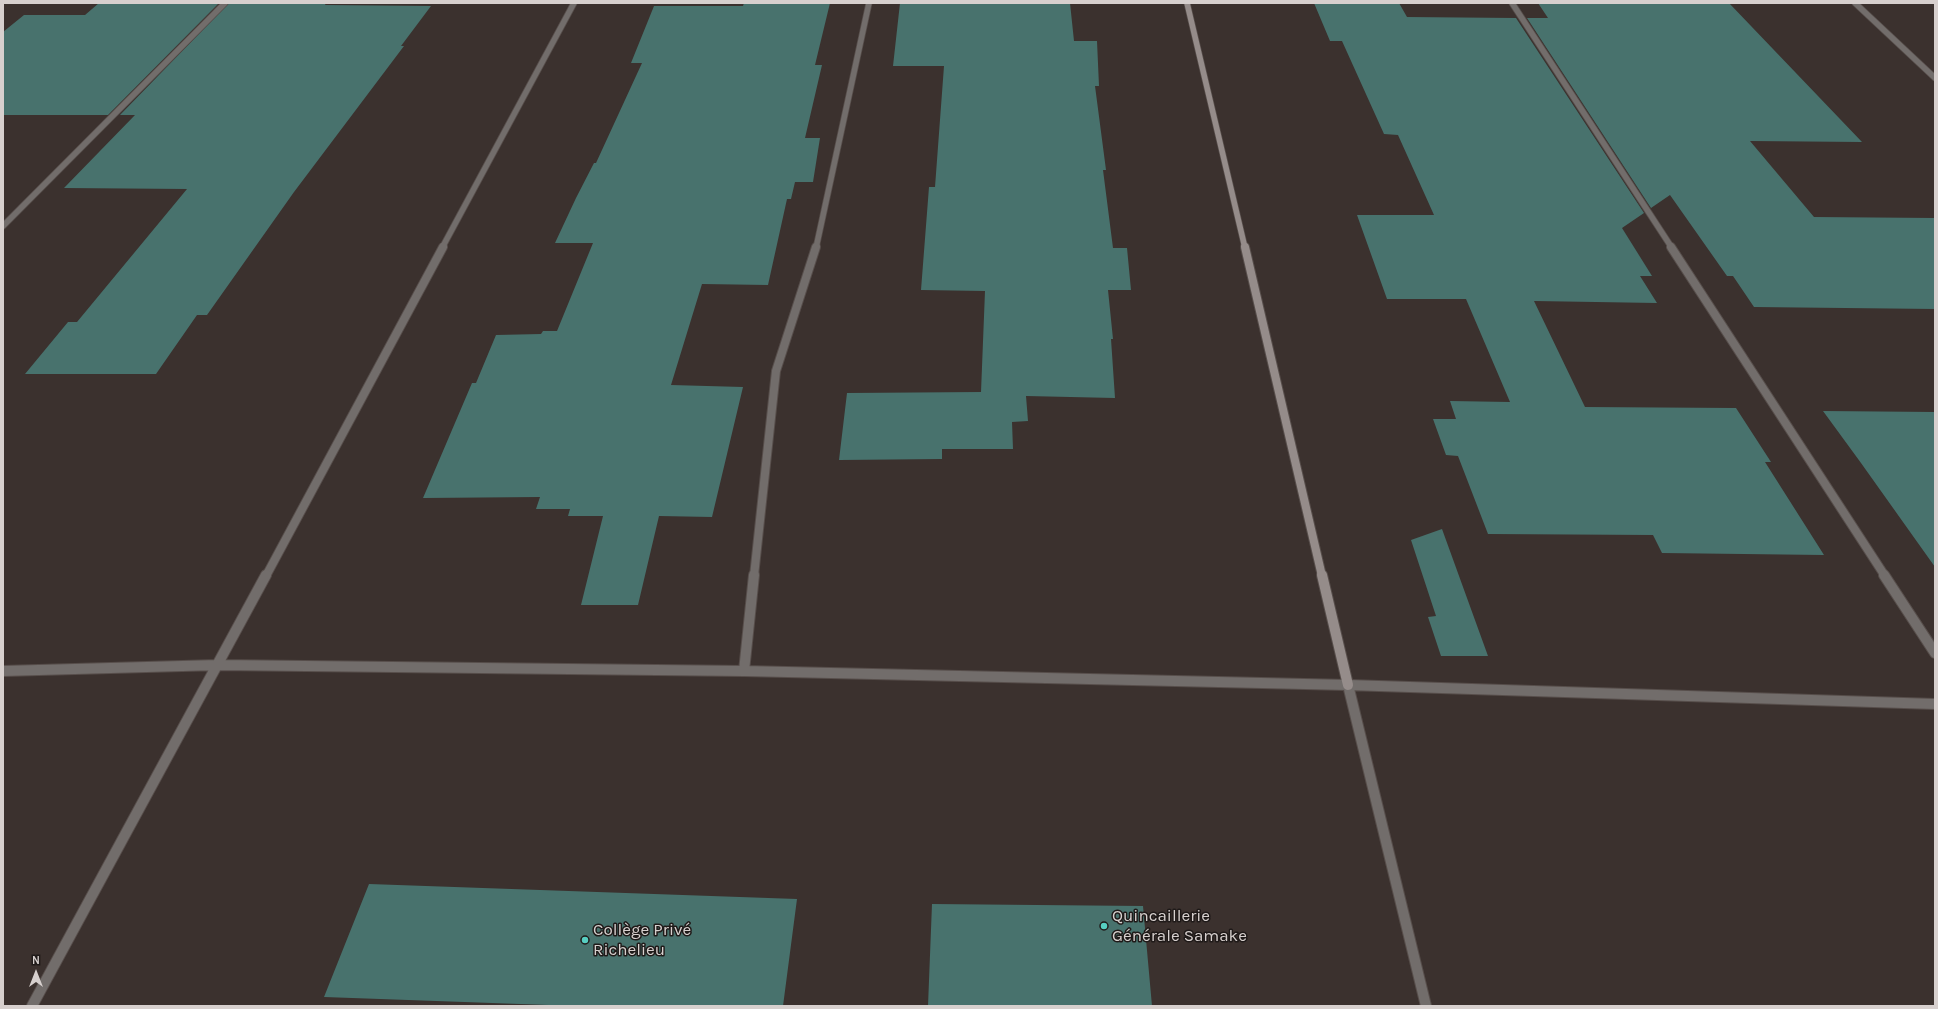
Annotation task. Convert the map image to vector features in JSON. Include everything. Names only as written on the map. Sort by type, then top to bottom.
[{"type":"street","points":[[3,226],[225,3]]},
{"type":"street","points":[[32,1006],[218,665],[574,3]]},
{"type":"street","points":[[744,671],[776,372],[815,251],[869,3]]},
{"type":"street","points":[[1187,3],[1348,685],[1426,1006]]},
{"type":"street","points":[[1512,3],[1935,653]]},
{"type":"street","points":[[1855,3],[1935,78]]},
{"type":"street","points":[[3,671],[218,665],[744,671],[1348,685],[1935,704]]},
{"type":"building","points":[[99,3],[219,3],[108,115],[3,115],[3,32],[24,15],[85,15]]},
{"type":"building","points":[[229,3],[326,3],[325,5],[431,6],[401,46],[404,46],[294,192],[207,315],[197,315],[156,374],[25,374],[68,322],[77,322],[187,189],[64,188],[135,115],[120,115]]},
{"type":"building","points":[[744,3],[830,3],[815,65],[822,65],[805,138],[820,138],[813,182],[795,182],[791,199],[787,199],[768,285],[702,284],[671,385],[743,387],[712,517],[659,516],[638,605],[581,605],[603,516],[568,516],[570,509],[536,509],[540,497],[423,498],[472,383],[476,383],[496,335],[541,334],[543,331],[557,331],[593,243],[555,243],[576,198],[594,163],[596,163],[642,63],[631,63],[654,6],[743,6]]},
{"type":"building","points":[[900,3],[1070,3],[1074,41],[1097,41],[1099,86],[1095,86],[1106,170],[1103,170],[1113,248],[1127,248],[1131,290],[1108,290],[1113,339],[1111,339],[1115,398],[1026,396],[1028,421],[1012,422],[1013,449],[942,449],[942,459],[839,460],[847,393],[981,392],[985,291],[921,290],[929,187],[935,187],[944,66],[893,66]]},
{"type":"building","points":[[1314,3],[1399,3],[1407,17],[1516,18],[1644,213],[1622,228],[1652,276],[1640,276],[1657,303],[1534,301],[1585,407],[1736,408],[1771,462],[1765,462],[1824,555],[1662,553],[1653,535],[1488,534],[1458,456],[1446,455],[1433,419],[1456,419],[1450,401],[1510,402],[1466,299],[1387,299],[1357,215],[1434,215],[1398,135],[1384,134],[1342,41],[1330,41]]},
{"type":"building","points":[[1538,3],[1729,3],[1862,142],[1750,141],[1814,217],[1935,218],[1935,309],[1754,307],[1733,276],[1727,276],[1670,195],[1651,208],[1527,18],[1548,18]]},
{"type":"building","points":[[1823,411],[1935,412],[1935,567],[1861,463]]},
{"type":"building","points":[[1442,529],[1488,656],[1441,656],[1428,617],[1436,616],[1411,540]]},
{"type":"building","points":[[369,884],[797,899],[783,1006],[576,1006],[324,997]]},
{"type":"building","points":[[932,904],[1143,906],[1152,1006],[928,1006]]},
{"type":"place","name":"Quincaillerie Générale Samake","points":[[1104,926]]},
{"type":"place","name":"Collège Privé Richelieu","points":[[585,940]]}]
